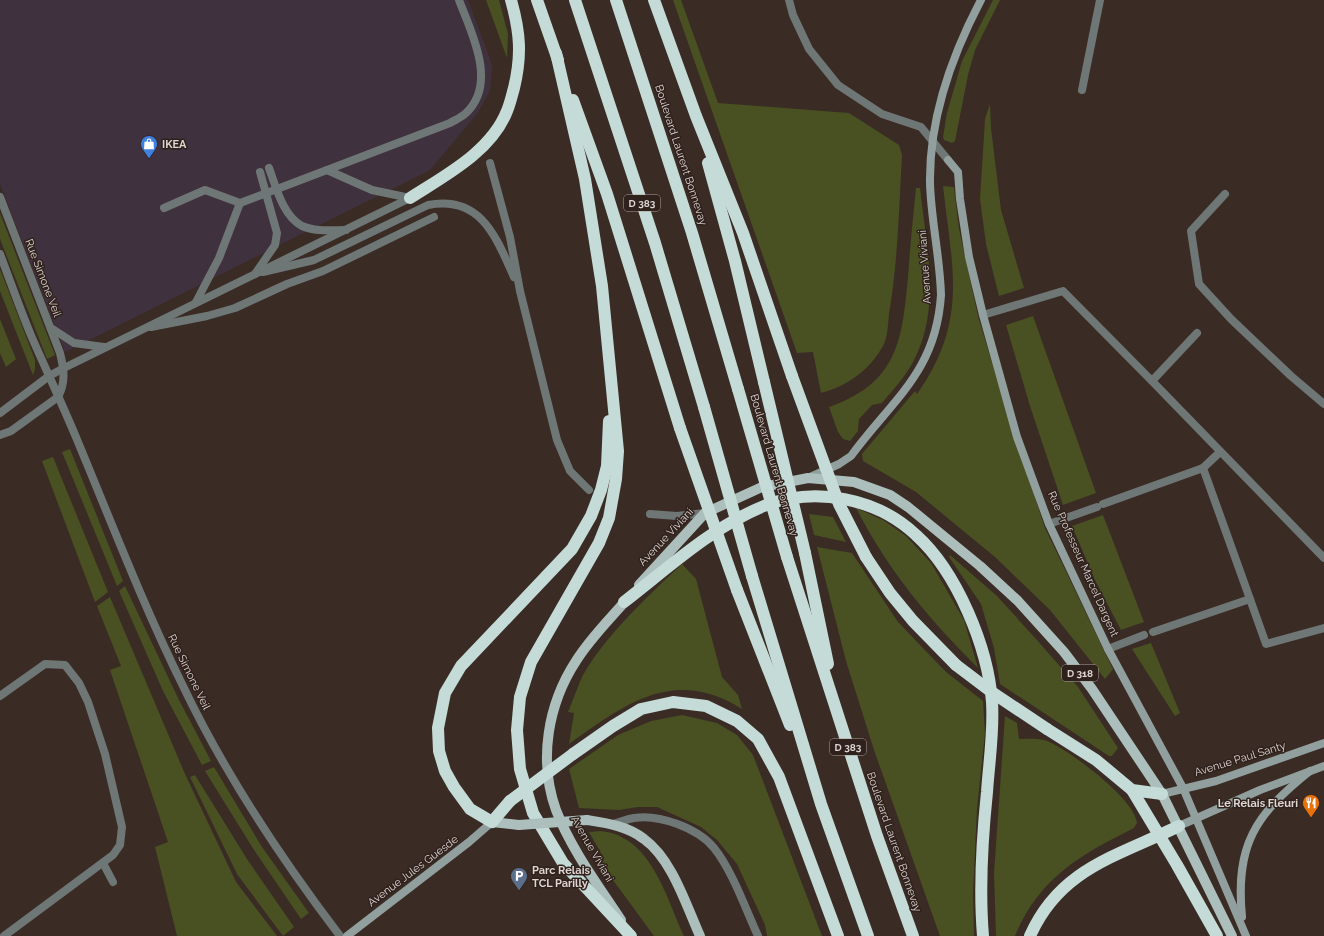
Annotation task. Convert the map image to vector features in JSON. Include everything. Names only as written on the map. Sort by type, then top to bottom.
[{"type":"highway","points":[[410,198],[472,156],[496,130],[507,112],[518,69],[520,53],[519,36],[511,0]]},
{"type":"highway","points":[[536,0],[608,194],[680,428],[737,590],[821,804]]},
{"type":"highway","name":"D 383","points":[[575,0],[655,243],[752,576],[821,804],[868,936]]},
{"type":"highway","name":"Boulevard Laurent Bonnevay","points":[[616,0],[690,225],[787,558],[877,836],[913,936]]},
{"type":"highway","points":[[654,0],[696,116],[743,233],[792,376],[839,504],[866,557],[890,593],[913,621],[956,665],[993,693],[1096,760],[1132,790],[1160,835],[1217,936]]},
{"type":"highway","points":[[556,53],[586,186],[602,286],[618,451],[616,479],[609,518],[599,543],[531,662],[520,696],[517,730],[520,769],[533,813],[563,863],[631,936]]},
{"type":"highway","points":[[696,116],[735,261],[805,553],[842,727]]},
{"type":"highway","points":[[612,386],[607,466],[601,490],[591,516],[572,548],[461,666],[445,693],[438,728],[439,751],[445,770],[454,787],[470,809],[492,822],[510,801],[573,754],[613,726],[641,709],[673,702],[706,706],[737,721],[758,739],[778,776],[838,936]]},
{"type":"highway","points":[[624,602],[708,537],[735,520],[765,506],[785,500],[809,496],[854,502],[874,508],[891,516],[916,535],[932,552],[956,590],[976,635],[988,674],[992,701],[992,729],[982,856],[983,936]]},
{"type":"highway","points":[[1132,790],[1162,794]]},
{"type":"highway","points":[[1030,936],[1036,922],[1051,900],[1072,880],[1098,863],[1179,826]]},
{"type":"main road","name":"Avenue Viviani","points":[[631,936],[574,846],[556,810],[549,784],[547,765],[549,728],[553,710],[567,676],[599,630],[705,513],[762,488],[808,478]]},
{"type":"main road","name":"D 318","points":[[808,478],[854,482],[890,496],[908,507],[980,566],[1018,601],[1064,652],[1092,689],[1162,794]]},
{"type":"main road","points":[[1162,794],[1232,936]]},
{"type":"main road","points":[[492,822],[519,825],[587,820],[614,824],[644,838],[665,860],[700,936]]},
{"type":"street","points":[[196,302],[219,258],[240,204],[276,188],[450,123],[466,113],[476,100],[482,80],[480,59],[459,0]]},
{"type":"street","points":[[789,0],[793,15],[809,49],[838,85],[882,114],[921,127],[933,142]]},
{"type":"street","name":"Avenue Viviani","points":[[808,478],[840,464],[851,456],[912,382],[927,355],[933,340],[940,310],[941,295],[930,183],[933,142],[939,104],[951,64],[965,31],[981,0]]},
{"type":"street","points":[[1082,90],[1100,0]]},
{"type":"street","name":"Rue Professeur Marcel Dargent","points":[[933,142],[958,172],[960,199],[969,257],[983,315],[1017,437],[1049,524],[1108,649],[1183,788],[1246,936]]},
{"type":"street","points":[[490,164],[510,237],[520,291],[561,452],[570,471],[590,490]]},
{"type":"street","points":[[269,168],[276,188],[292,220],[304,227],[318,230],[346,230]]},
{"type":"street","points":[[327,170],[372,190],[410,198]]},
{"type":"street","points":[[255,274],[275,245],[277,233],[260,172]]},
{"type":"street","points":[[164,208],[205,190],[240,204]]},
{"type":"street","points":[[1225,194],[1191,231],[1199,284],[1231,319],[1291,376],[1324,404]]},
{"type":"street","name":"Rue Simone Veil","points":[[0,197],[51,328],[64,368],[63,388],[58,397]]},
{"type":"street","points":[[0,413],[49,376],[64,368],[410,198]]},
{"type":"street","points":[[255,274],[314,260],[428,205],[457,204],[471,210],[481,218],[492,232],[520,291]]},
{"type":"street","points":[[143,329],[207,316],[234,308],[287,284],[323,271],[434,217]]},
{"type":"street","name":"Rue Simone Veil","points":[[0,254],[130,571],[183,688],[219,755],[256,818],[310,897],[340,936]]},
{"type":"street","points":[[983,315],[1063,291],[1324,558]]},
{"type":"street","points":[[51,328],[74,343],[105,347]]},
{"type":"street","points":[[1152,381],[1197,333]]},
{"type":"street","points":[[0,435],[11,431],[58,397]]},
{"type":"street","points":[[1049,524],[1203,468],[1220,452]]},
{"type":"street","points":[[1203,468],[1266,644],[1324,628]]},
{"type":"street","points":[[650,514],[677,516],[705,513]]},
{"type":"street","points":[[1153,632],[1250,599]]},
{"type":"street","points":[[1108,649],[1144,635]]},
{"type":"street","points":[[0,696],[45,664],[65,666],[79,683],[88,702],[105,754],[122,828],[120,845],[113,855],[103,864],[4,936]]},
{"type":"street","name":"Avenue Paul Santy","points":[[1162,794],[1216,781],[1324,743]]},
{"type":"street","points":[[1179,826],[1324,766]]},
{"type":"street","points":[[1243,926],[1240,878],[1243,860],[1250,839],[1273,803],[1310,771]]},
{"type":"street","points":[[614,824],[634,818],[653,818],[672,822],[689,829],[714,848],[728,870],[758,936]]},
{"type":"street","name":"Avenue Jules Guesde","points":[[347,936],[469,842],[492,822]]},
{"type":"street","points":[[103,864],[114,882]]},
{"type":"shaded area","name":"IKEA","points":[[0,0],[468,0],[492,66],[490,91],[477,114],[430,170],[65,352],[0,184]]},
{"type":"green space","points":[[486,0],[499,0],[508,34],[507,58]]},
{"type":"green space","points":[[673,0],[681,0],[718,103],[849,113],[899,145],[902,155],[898,234],[888,329],[884,344],[879,353],[865,369],[849,381],[831,390],[821,393],[813,352],[797,353]]},
{"type":"green space","points":[[993,0],[1000,0],[975,50],[968,75],[955,141],[952,143],[944,140],[943,137],[947,113],[962,61]]},
{"type":"green space","points":[[990,104],[991,128],[1001,210],[1024,288],[999,296],[986,244],[980,199],[985,119]]},
{"type":"green space","points":[[943,186],[954,187],[959,229],[978,316],[1005,406],[1045,528],[1113,669],[1105,679],[1050,610],[995,557],[916,492],[863,461],[862,454],[915,391],[917,394],[933,367],[944,342],[950,317],[953,293],[950,243]]},
{"type":"green space","points":[[916,188],[920,188],[930,276],[930,298],[922,341],[910,368],[903,378],[882,403],[872,405],[859,419],[858,431],[850,441],[843,439],[838,432],[829,407],[852,397],[870,385],[883,372],[892,357],[899,339],[906,300]]},
{"type":"green space","points":[[0,213],[55,355],[47,359],[0,239]]},
{"type":"green space","points":[[0,269],[35,360],[33,375],[0,291]]},
{"type":"green space","points":[[1033,316],[1096,493],[1063,505],[1030,406],[1006,325]]},
{"type":"green space","points":[[0,319],[16,359],[6,367],[0,353]]},
{"type":"green space","points":[[70,449],[123,581],[117,586],[62,452]]},
{"type":"green space","points":[[53,457],[108,592],[95,602],[42,461]]},
{"type":"green space","points":[[856,508],[883,520],[906,536],[931,563],[964,620],[978,668],[942,631],[896,574]]},
{"type":"green space","points":[[809,514],[833,517],[846,542],[814,535]]},
{"type":"green space","points":[[1103,515],[1144,622],[1121,630],[1095,580],[1072,526]]},
{"type":"green space","points":[[817,547],[852,553],[898,622],[946,672],[983,701],[985,733],[977,809],[973,894],[974,936],[940,936],[874,750],[846,661]]},
{"type":"green space","points":[[950,555],[997,596],[1078,687],[1118,748],[1112,756],[1109,756],[1000,684],[994,648],[981,604],[949,557]]},
{"type":"green space","points":[[682,564],[696,579],[722,677],[738,695],[742,709],[717,697],[694,691],[672,691],[651,695],[630,704],[569,744],[574,713],[568,712],[582,677],[591,662],[614,632],[655,589]]},
{"type":"green space","points":[[125,586],[178,698],[211,761],[202,765],[163,691],[119,591]]},
{"type":"green space","points":[[110,597],[185,774],[236,882],[277,936],[177,936],[155,847],[168,842],[110,670],[121,666],[97,606]]},
{"type":"green space","points":[[1151,643],[1180,713],[1175,716],[1132,649]]},
{"type":"green space","points":[[682,715],[717,723],[737,735],[753,755],[822,936],[767,936],[765,925],[737,864],[717,840],[701,827],[657,807],[638,807],[619,810],[579,808],[569,769],[618,735],[651,721]]},
{"type":"green space","points":[[1005,716],[1017,723],[1019,739],[1037,739],[1047,741],[1070,754],[1099,776],[1125,801],[1133,813],[1137,823],[1134,828],[1096,848],[1063,870],[1036,898],[1015,936],[996,936],[994,873]]},
{"type":"green space","points":[[214,767],[262,847],[309,913],[301,919],[254,850],[205,771]]},
{"type":"green space","points":[[195,775],[247,859],[294,927],[283,936],[237,874],[190,777]]},
{"type":"green space","points":[[601,831],[618,835],[633,844],[644,856],[663,887],[684,936],[654,936],[602,865],[604,858],[589,832]]},
{"type":"place","name":"IKEA","points":[[149,159]]},
{"type":"place","name":"Le Relais Fleuri","points":[[1311,818]]},
{"type":"place","name":"Parc Relais TCL Parilly","points":[[519,891]]}]
